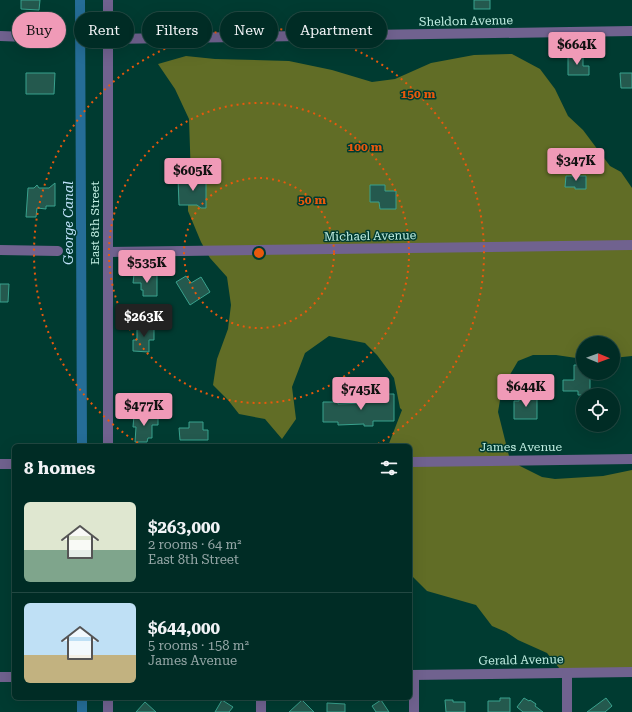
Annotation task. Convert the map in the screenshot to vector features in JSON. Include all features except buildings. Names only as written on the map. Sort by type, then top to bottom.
[{"type":"street","name":"East 8th Street","points":[[108,0],[108,12]]},
{"type":"street","name":"Sheldon Avenue","points":[[134,39],[632,32]]},
{"type":"street","points":[[0,36],[12,36]]},
{"type":"street","name":"East 8th Street","points":[[108,48],[108,444]]},
{"type":"street","name":"Michael Avenue","points":[[108,252],[632,245]]},
{"type":"street","points":[[0,250],[58,251]]},
{"type":"street","name":"James Avenue","points":[[412,462],[632,459]]},
{"type":"street","points":[[0,464],[12,464]]},
{"type":"street","name":"Gerald Avenue","points":[[412,675],[632,672]]},
{"type":"street","points":[[567,673],[567,712]]},
{"type":"street","points":[[412,675],[414,712]]},
{"type":"street","points":[[0,677],[12,677]]},
{"type":"street","points":[[108,700],[108,712]]},
{"type":"street","points":[[261,700],[261,712]]},
{"type":"green space","points":[[512,54],[540,69],[555,89],[568,116],[583,130],[610,166],[621,172],[632,188],[632,356],[620,357],[620,336],[576,336],[576,358],[556,355],[533,355],[518,361],[502,388],[498,412],[509,456],[520,466],[542,477],[555,479],[603,476],[632,470],[632,673],[564,674],[547,653],[492,626],[476,605],[427,591],[412,576],[412,444],[389,444],[402,410],[400,408],[394,378],[377,355],[365,343],[329,336],[305,353],[292,387],[296,419],[282,439],[265,419],[239,414],[213,385],[217,359],[228,329],[231,305],[227,277],[210,258],[201,242],[188,211],[188,180],[191,178],[189,119],[175,89],[158,64],[186,56],[215,59],[289,61],[332,70],[372,82],[395,79],[431,63],[474,55]]},
{"type":"waterway","name":"George Canal","points":[[80,0],[82,444]]},
{"type":"waterway","name":"George Canal","points":[[82,700],[82,712]]}]
